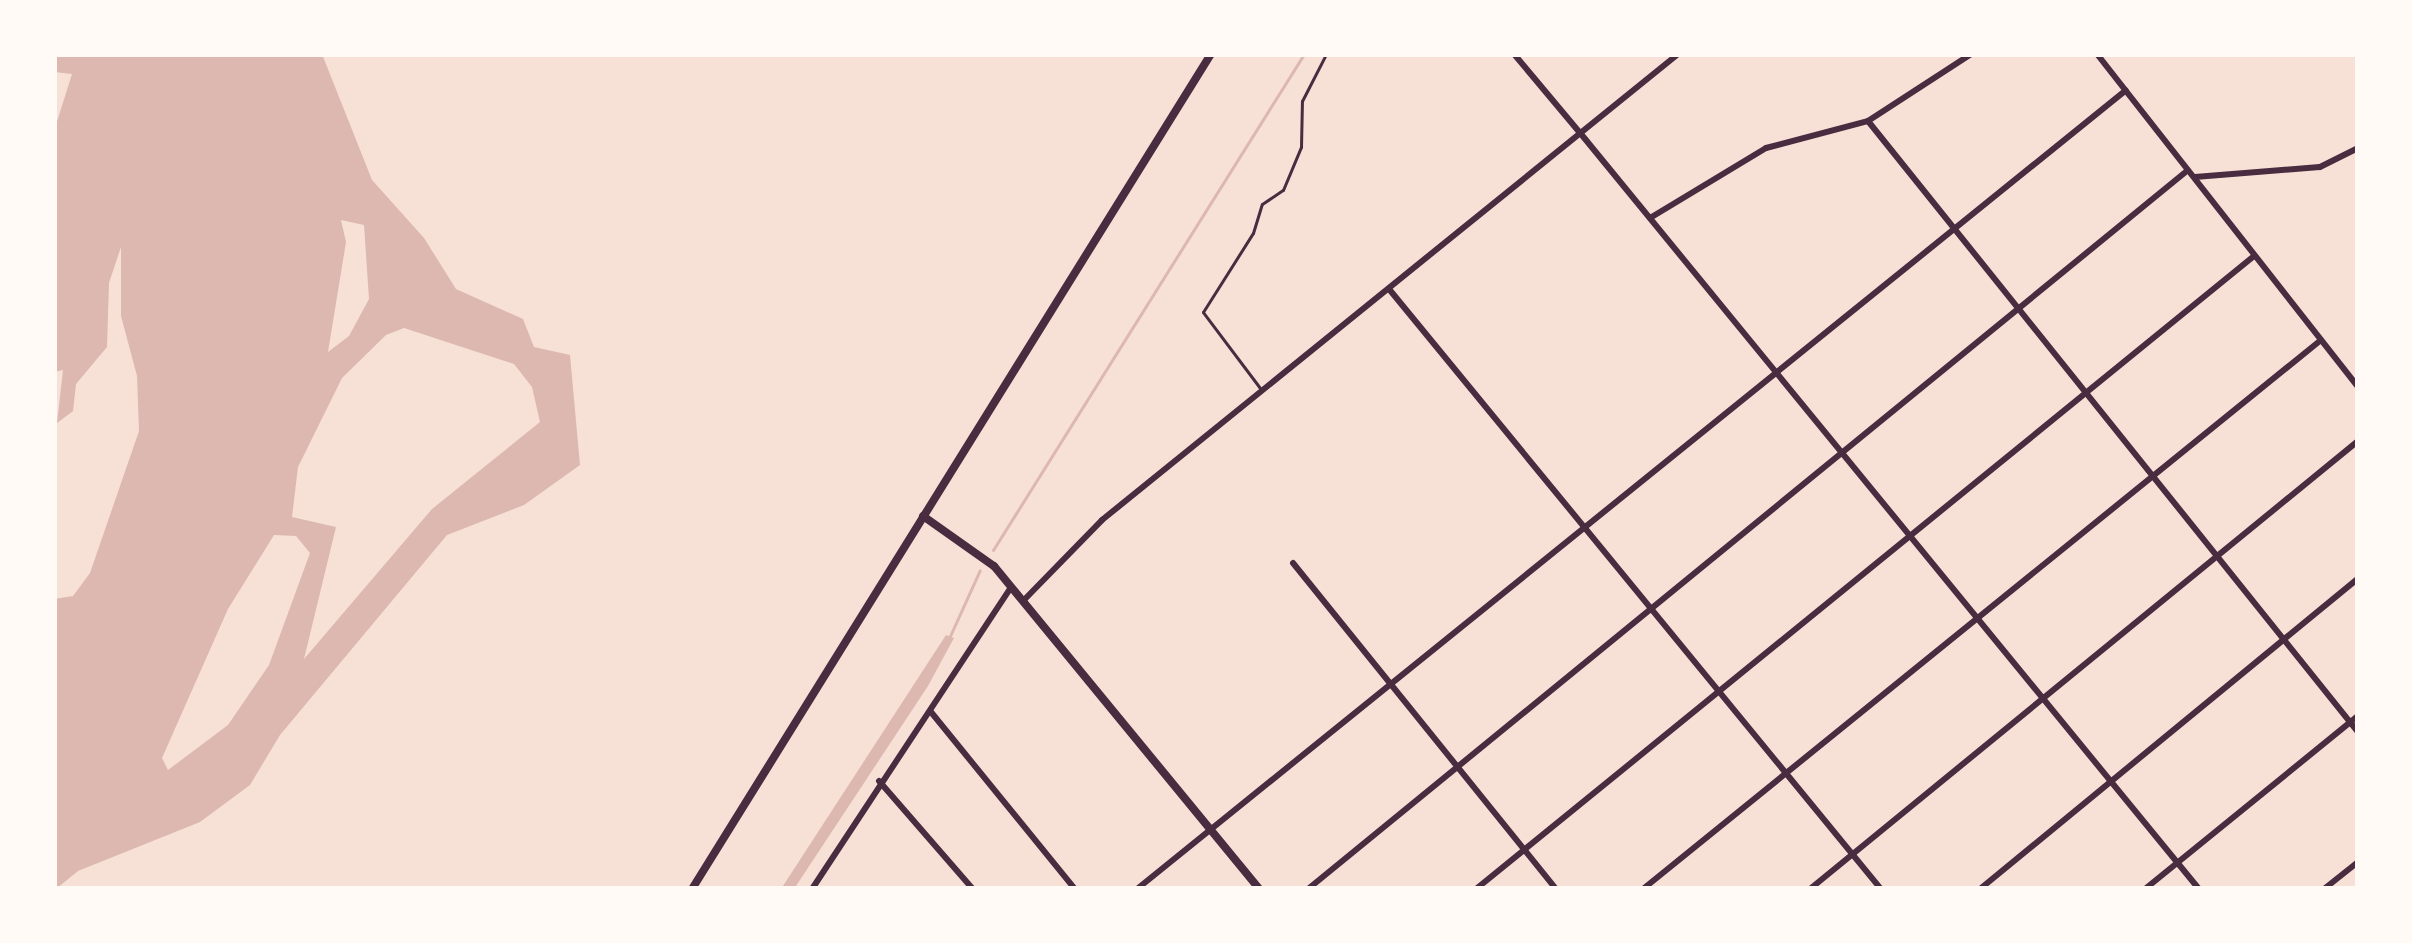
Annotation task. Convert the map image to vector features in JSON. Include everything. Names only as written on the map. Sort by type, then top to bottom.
[{"type":"main road","points":[[692,889],[1211,54]]},
{"type":"main road","points":[[923,516],[1012,586],[1259,889]]},
{"type":"street","points":[[1514,54],[2199,889]]},
{"type":"street","points":[[1024,600],[1102,520],[1678,54]]},
{"type":"street","points":[[1650,218],[1766,148],[1868,121],[1971,54]]},
{"type":"street","points":[[2097,54],[2358,388]]},
{"type":"street","points":[[1137,889],[2126,91]]},
{"type":"street","points":[[1868,121],[2358,732]]},
{"type":"street","points":[[1308,889],[2018,308],[2192,173],[2320,167],[2358,148]]},
{"type":"street","points":[[1476,889],[2254,256]]},
{"type":"street","points":[[1389,289],[1881,889]]},
{"type":"street","points":[[1643,889],[2321,340]]},
{"type":"street","points":[[1810,889],[2358,441]]},
{"type":"street","points":[[1293,562],[1556,889]]},
{"type":"street","points":[[1980,889],[2358,578]]},
{"type":"street","points":[[812,889],[1012,586]]},
{"type":"street","points":[[931,712],[1076,889]]},
{"type":"street","points":[[2145,889],[2358,716]]},
{"type":"street","points":[[879,781],[973,889]]},
{"type":"street","points":[[2324,889],[2358,862]]},
{"type":"lane","points":[[1261,390],[1203,312],[1253,233],[1262,204],[1283,190],[1301,147],[1302,101],[1326,54]]},
{"type":"shaded area","points":[[54,54],[322,54],[372,180],[424,238],[456,289],[523,319],[534,347],[570,355],[580,465],[524,505],[447,535],[280,735],[250,785],[200,822],[78,871],[56,889],[54,599],[73,596],[90,573],[139,431],[137,376],[121,316],[121,247],[109,283],[107,347],[76,384],[73,411],[57,423],[63,370],[54,372],[54,131],[72,74],[54,72]],"holes":[[[341,220],[364,225],[369,299],[349,336],[328,352],[346,242]],[[404,328],[514,364],[532,387],[540,422],[432,509],[304,659],[336,527],[292,517],[298,467],[342,378],[386,335]],[[274,535],[296,536],[310,553],[269,665],[228,725],[168,770],[162,758],[228,609]]]},
{"type":"shaded area","points":[[946,635],[954,638],[928,686],[794,889],[781,889]]},
{"type":"waterway","points":[[993,550],[1304,54]]},
{"type":"waterway","points":[[950,636],[980,570]]}]
